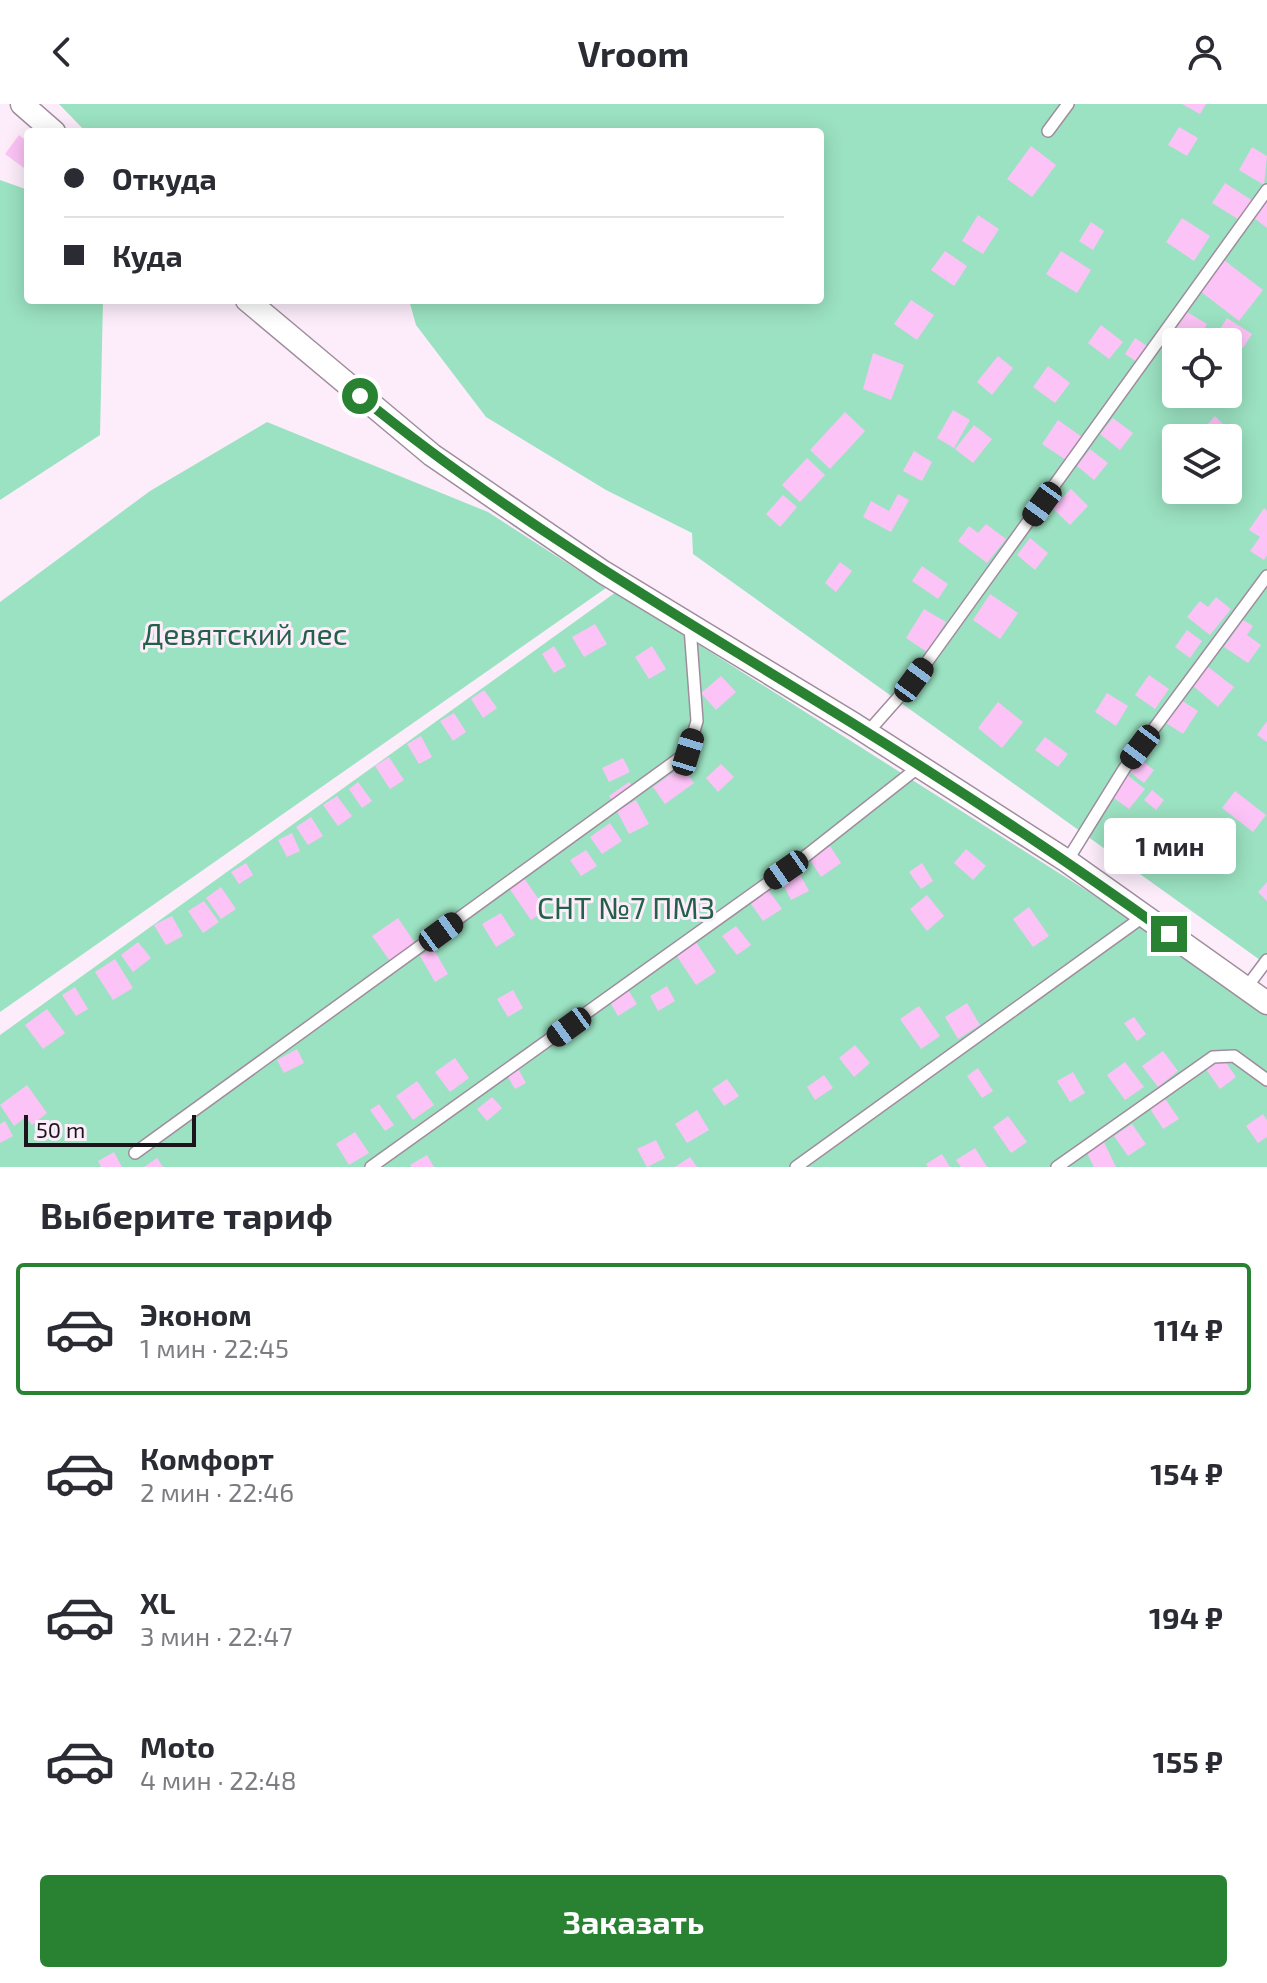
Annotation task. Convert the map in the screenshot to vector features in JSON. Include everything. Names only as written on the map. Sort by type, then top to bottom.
[{"type":"street","points":[[22,104],[49,128]]},
{"type":"street","points":[[252,304],[432,455],[603,572],[920,766],[1067,861],[1267,1003]]},
{"type":"lane","points":[[1048,131],[1068,104]]},
{"type":"lane","points":[[867,733],[914,680],[1267,190]]},
{"type":"lane","points":[[1067,861],[1124,769],[1267,576]]},
{"type":"lane","points":[[135,1153],[688,752],[697,721],[697,688],[688,623]]},
{"type":"lane","points":[[371,1167],[807,855],[920,766]]},
{"type":"lane","points":[[796,1167],[1137,921]]},
{"type":"lane","points":[[1246,988],[1267,960]]},
{"type":"lane","points":[[1057,1167],[1213,1057],[1234,1056],[1267,1080]]},
{"type":"green space","points":[[59,104],[1267,104],[1267,965],[693,554],[692,533],[606,490],[486,417],[416,325],[410,304],[824,304],[824,128],[82,128]]},
{"type":"green space","points":[[0,180],[24,189],[24,304],[103,304],[100,435],[0,500]]},
{"type":"green space","name":"Девятский лес","points":[[267,422],[488,512],[606,588],[0,1012],[0,602],[150,491]]},
{"type":"green space","name":"СНТ №7 ПМЗ","points":[[616,592],[1267,1005],[1267,1167],[0,1167],[0,1035]]},
{"type":"building","points":[[1182,104],[1206,104],[1200,114]]},
{"type":"building","points":[[1179,127],[1198,138],[1187,156],[1168,145]]},
{"type":"building","points":[[19,135],[24,139],[24,168],[5,154]]},
{"type":"building","points":[[1031,146],[1056,165],[1032,197],[1007,179]]},
{"type":"building","points":[[1252,147],[1267,156],[1264,185],[1239,170]]},
{"type":"building","points":[[1225,183],[1253,201],[1241,221],[1212,203]]},
{"type":"building","points":[[1267,200],[1267,228],[1254,218]]},
{"type":"building","points":[[978,215],[999,229],[983,254],[962,241]]},
{"type":"building","points":[[1182,218],[1210,236],[1194,261],[1166,242]]},
{"type":"building","points":[[1091,222],[1104,231],[1093,250],[1079,241]]},
{"type":"building","points":[[945,251],[967,266],[954,286],[931,270]]},
{"type":"building","points":[[1061,251],[1091,270],[1077,293],[1046,274]]},
{"type":"building","points":[[1224,260],[1263,290],[1239,321],[1200,291]]},
{"type":"building","points":[[911,300],[934,315],[917,340],[894,324]]},
{"type":"building","points":[[1187,312],[1207,324],[1205,328],[1177,328]]},
{"type":"building","points":[[1227,318],[1252,334],[1243,348],[1242,328],[1221,328]]},
{"type":"building","points":[[1101,325],[1123,342],[1109,359],[1088,343]]},
{"type":"building","points":[[1135,338],[1147,346],[1137,362],[1125,354]]},
{"type":"building","points":[[873,353],[904,365],[891,400],[863,389]]},
{"type":"building","points":[[998,356],[1013,368],[992,395],[977,382]]},
{"type":"building","points":[[1048,366],[1070,383],[1055,403],[1033,387]]},
{"type":"building","points":[[953,410],[970,420],[954,448],[937,438]]},
{"type":"building","points":[[845,412],[865,431],[830,469],[810,450]]},
{"type":"building","points":[[1215,416],[1223,424],[1207,424]]},
{"type":"building","points":[[1113,418],[1133,433],[1120,450],[1100,434]]},
{"type":"building","points":[[1058,420],[1082,437],[1066,460],[1042,444]]},
{"type":"building","points":[[974,425],[992,439],[973,463],[955,449]]},
{"type":"building","points":[[1090,449],[1108,463],[1094,480],[1077,466]]},
{"type":"building","points":[[914,451],[932,462],[922,481],[903,471]]},
{"type":"building","points":[[807,458],[825,475],[800,502],[782,485]]},
{"type":"building","points":[[1071,489],[1088,506],[1070,525],[1052,508]]},
{"type":"building","points":[[898,494],[909,500],[891,532],[863,517],[871,501],[889,511]]},
{"type":"building","points":[[783,495],[797,507],[780,527],[766,514]]},
{"type":"building","points":[[1264,508],[1267,511],[1267,555],[1264,560],[1250,551],[1260,537],[1249,530]]},
{"type":"building","points":[[986,524],[1006,539],[987,563],[958,541],[969,526],[978,533]]},
{"type":"building","points":[[1030,538],[1048,553],[1035,570],[1017,555]]},
{"type":"building","points":[[840,562],[852,571],[836,592],[825,583]]},
{"type":"building","points":[[922,566],[948,584],[938,599],[912,581]]},
{"type":"building","points":[[990,594],[1018,613],[1000,639],[973,620]]},
{"type":"building","points":[[1216,597],[1231,609],[1210,635],[1187,617],[1200,601],[1208,607]]},
{"type":"building","points":[[924,609],[946,622],[927,652],[906,638]]},
{"type":"building","points":[[1243,620],[1253,626],[1247,635],[1261,645],[1248,663],[1224,647]]},
{"type":"building","points":[[595,624],[607,644],[584,657],[572,637]]},
{"type":"building","points":[[1187,630],[1202,641],[1190,658],[1175,647]]},
{"type":"building","points":[[554,646],[566,666],[554,673],[542,654]]},
{"type":"building","points":[[652,646],[666,669],[649,679],[635,657]]},
{"type":"building","points":[[1207,666],[1234,687],[1218,707],[1192,685]]},
{"type":"building","points":[[1149,675],[1169,689],[1155,709],[1135,695]]},
{"type":"building","points":[[721,676],[736,692],[716,710],[701,693]]},
{"type":"building","points":[[484,690],[497,708],[483,718],[471,699]]},
{"type":"building","points":[[1107,693],[1128,706],[1116,726],[1095,712]]},
{"type":"building","points":[[1181,700],[1198,711],[1183,734],[1166,723]]},
{"type":"building","points":[[998,702],[1023,722],[1002,748],[978,728]]},
{"type":"building","points":[[454,713],[466,732],[453,741],[440,721]]},
{"type":"building","points":[[1267,721],[1267,742],[1257,735]]},
{"type":"building","points":[[421,736],[432,757],[419,764],[407,744]]},
{"type":"building","points":[[1045,737],[1068,754],[1058,767],[1035,750]]},
{"type":"building","points":[[389,757],[404,780],[390,789],[375,766]]},
{"type":"building","points":[[623,758],[630,772],[609,782],[602,768]]},
{"type":"building","points":[[1140,759],[1154,770],[1144,783],[1130,772]]},
{"type":"building","points":[[721,764],[734,777],[718,792],[706,778]]},
{"type":"building","points":[[682,766],[694,783],[665,804],[653,787]]},
{"type":"building","points":[[1127,775],[1145,789],[1129,809],[1111,796]]},
{"type":"building","points":[[358,782],[372,801],[362,808],[349,789]]},
{"type":"building","points":[[629,782],[637,792],[616,807],[609,796]]},
{"type":"building","points":[[1152,790],[1164,800],[1156,810],[1144,800]]},
{"type":"building","points":[[1235,791],[1266,815],[1253,832],[1222,808]]},
{"type":"building","points":[[337,796],[352,816],[338,826],[323,805]]},
{"type":"building","points":[[636,800],[649,824],[629,834],[617,811]]},
{"type":"building","points":[[311,817],[323,836],[308,845],[296,827]]},
{"type":"building","points":[[610,823],[622,841],[602,854],[590,837]]},
{"type":"building","points":[[292,833],[300,851],[287,857],[278,840]]},
{"type":"building","points":[[830,846],[841,863],[821,877],[810,860]]},
{"type":"building","points":[[966,849],[986,866],[973,880],[954,863]]},
{"type":"building","points":[[586,850],[597,866],[581,876],[570,860]]},
{"type":"building","points":[[246,863],[253,875],[239,884],[231,872]]},
{"type":"building","points":[[922,863],[933,881],[921,889],[909,872]]},
{"type":"building","points":[[797,869],[809,891],[791,900],[780,878]]},
{"type":"building","points":[[524,878],[546,910],[531,920],[509,888]]},
{"type":"building","points":[[1267,882],[1267,901],[1258,892]]},
{"type":"building","points":[[221,887],[236,909],[221,919],[206,898]]},
{"type":"building","points":[[767,888],[782,909],[763,921],[749,901]]},
{"type":"building","points":[[927,895],[944,916],[927,931],[910,909]]},
{"type":"building","points":[[204,901],[219,922],[203,933],[188,911]]},
{"type":"building","points":[[1029,907],[1049,936],[1033,947],[1013,919]]},
{"type":"building","points":[[501,913],[515,935],[496,947],[482,924]]},
{"type":"building","points":[[172,916],[183,936],[166,945],[154,925]]},
{"type":"building","points":[[398,918],[415,943],[390,961],[372,936]]},
{"type":"building","points":[[736,926],[751,945],[737,955],[722,936]]},
{"type":"building","points":[[138,942],[151,958],[133,972],[121,955]]},
{"type":"building","points":[[696,942],[716,972],[696,985],[676,955]]},
{"type":"building","points":[[433,948],[448,974],[435,982],[420,956]]},
{"type":"building","points":[[115,959],[133,988],[113,1000],[95,972]]},
{"type":"building","points":[[667,986],[675,1001],[658,1011],[650,996]]},
{"type":"building","points":[[75,987],[88,1009],[76,1016],[62,995]]},
{"type":"building","points":[[627,988],[637,1004],[618,1016],[608,999]]},
{"type":"building","points":[[513,990],[523,1008],[508,1017],[497,999]]},
{"type":"building","points":[[967,1003],[980,1025],[958,1039],[945,1017]]},
{"type":"building","points":[[919,1006],[940,1036],[921,1049],[900,1019]]},
{"type":"building","points":[[47,1009],[65,1033],[43,1049],[25,1025]]},
{"type":"building","points":[[1134,1017],[1146,1034],[1137,1041],[1124,1023]]},
{"type":"building","points":[[855,1045],[870,1063],[854,1077],[839,1058]]},
{"type":"building","points":[[297,1049],[304,1063],[284,1073],[277,1060]]},
{"type":"building","points":[[1163,1051],[1178,1071],[1158,1087],[1142,1066]]},
{"type":"building","points":[[455,1058],[469,1078],[450,1092],[435,1072]]},
{"type":"building","points":[[1223,1058],[1236,1077],[1220,1089],[1206,1069]]},
{"type":"building","points":[[1125,1062],[1144,1087],[1125,1100],[1107,1075]]},
{"type":"building","points":[[517,1067],[526,1083],[515,1089],[506,1074]]},
{"type":"building","points":[[978,1068],[993,1091],[982,1098],[967,1076]]},
{"type":"building","points":[[1073,1072],[1085,1093],[1070,1102],[1057,1081]]},
{"type":"building","points":[[824,1075],[833,1088],[815,1100],[807,1087]]},
{"type":"building","points":[[727,1079],[739,1096],[724,1106],[712,1089]]},
{"type":"building","points":[[417,1081],[434,1105],[413,1120],[396,1096]]},
{"type":"building","points":[[27,1085],[47,1113],[32,1125],[26,1117],[14,1126],[0,1105]]},
{"type":"building","points":[[492,1097],[502,1108],[487,1121],[477,1109]]},
{"type":"building","points":[[1164,1097],[1179,1119],[1163,1129],[1149,1107]]},
{"type":"building","points":[[379,1104],[394,1125],[385,1131],[370,1110]]},
{"type":"building","points":[[697,1110],[709,1130],[687,1143],[675,1124]]},
{"type":"building","points":[[1263,1114],[1267,1120],[1267,1137],[1258,1143],[1246,1126]]},
{"type":"building","points":[[1008,1116],[1027,1142],[1011,1153],[993,1127]]},
{"type":"building","points":[[5,1121],[13,1136],[0,1143],[0,1124]]},
{"type":"building","points":[[1132,1124],[1146,1144],[1128,1156],[1114,1136]]},
{"type":"building","points":[[355,1132],[369,1153],[349,1165],[336,1144]]},
{"type":"building","points":[[656,1140],[665,1158],[647,1167],[637,1149]]},
{"type":"building","points":[[1103,1140],[1116,1167],[1094,1167],[1085,1149]]},
{"type":"building","points":[[975,1148],[987,1167],[961,1167],[956,1160]]},
{"type":"building","points":[[114,1152],[122,1167],[101,1167],[98,1161]]},
{"type":"building","points":[[942,1154],[950,1167],[928,1167],[926,1164]]},
{"type":"building","points":[[427,1155],[434,1167],[410,1165]]},
{"type":"building","points":[[690,1157],[697,1167],[675,1167]]},
{"type":"building","points":[[157,1158],[163,1167],[144,1167]]},
{"type":"route","points":[[360,396],[432,455],[603,572],[920,766],[1067,861],[1169,934]]}]
